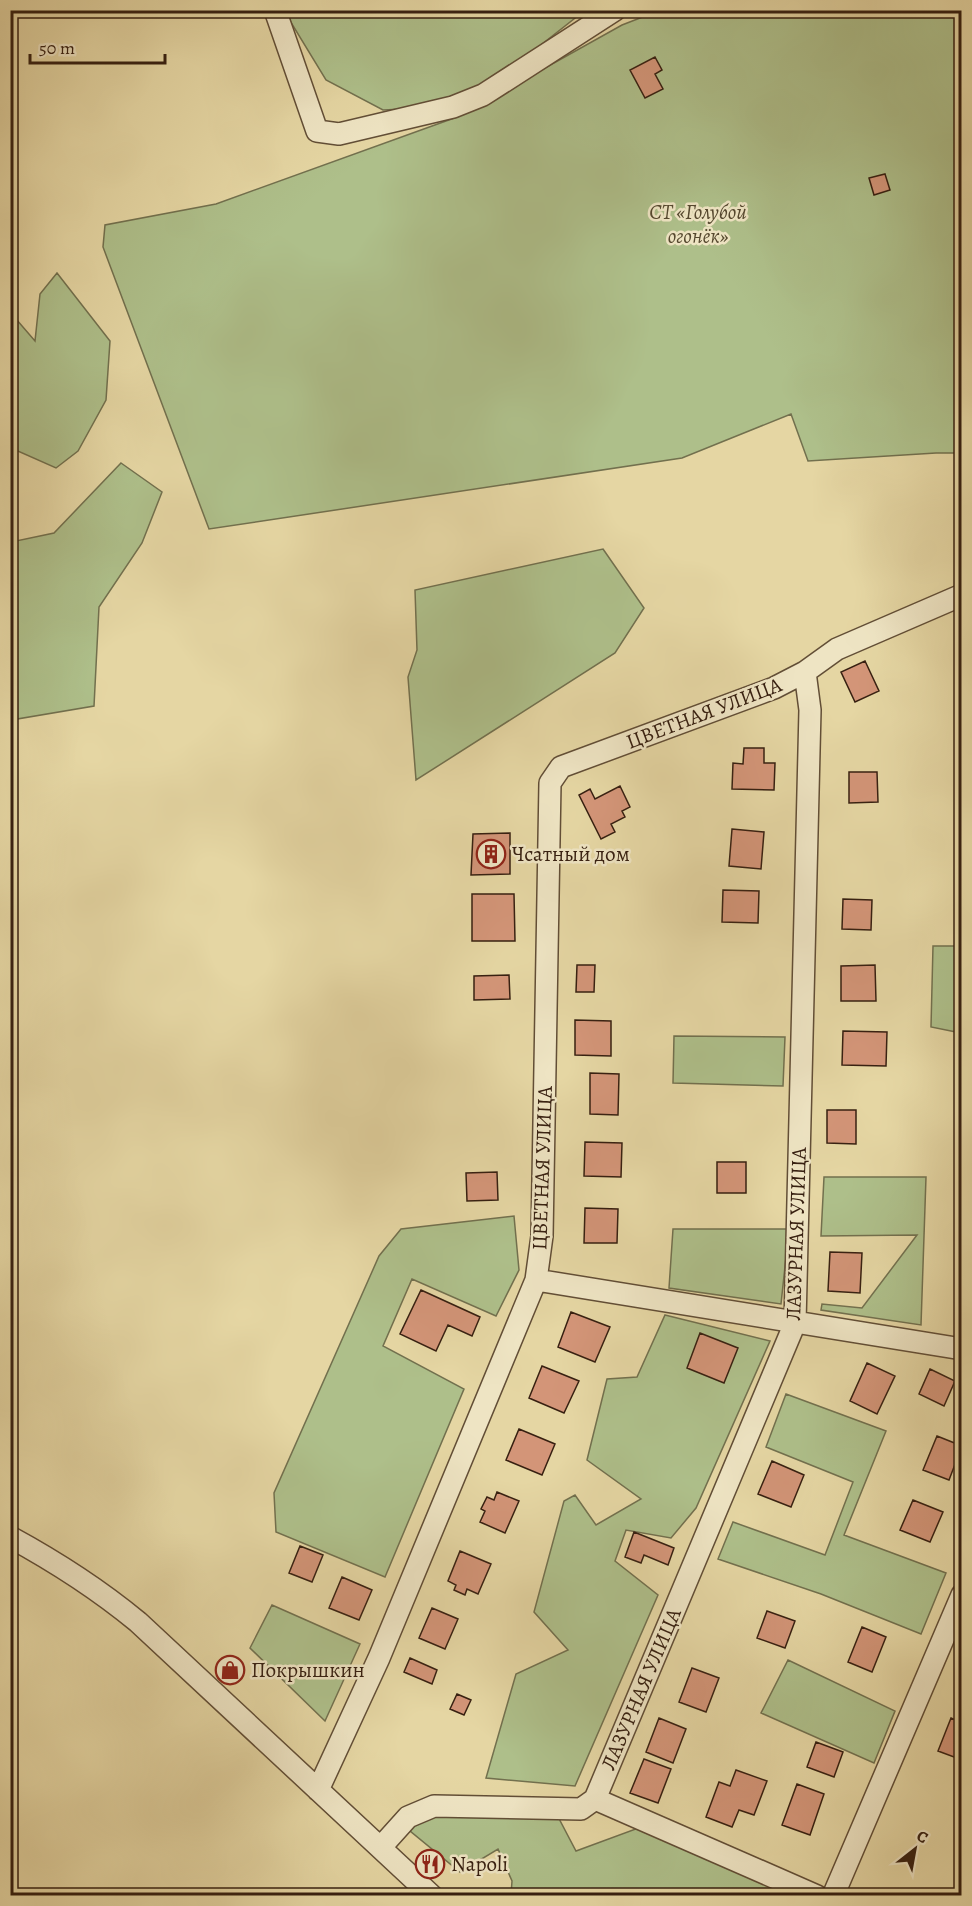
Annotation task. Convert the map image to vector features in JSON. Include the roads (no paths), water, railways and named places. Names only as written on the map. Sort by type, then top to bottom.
[{"type":"street","points":[[275,10],[317,131],[339,134],[453,107],[483,94],[615,10]]},
{"type":"street","points":[[805,672],[837,649],[962,595]]},
{"type":"street","name":"ЦВЕТНАЯ УЛИЦА","points":[[318,1790],[379,1658],[536,1280],[542,1236],[550,783],[561,767],[774,688],[805,672]]},
{"type":"street","name":"ЛАЗУРНАЯ УЛИЦА","points":[[595,1799],[795,1323],[810,710],[805,672]]},
{"type":"street","points":[[536,1280],[962,1349]]},
{"type":"street","points":[[10,1537],[52,1559],[103,1593],[138,1622],[432,1896]]},
{"type":"street","points":[[833,1896],[957,1616],[962,1595]]},
{"type":"street","points":[[381,1847],[408,1817],[434,1806],[581,1809],[595,1799],[817,1896]]},
{"type":"place","name":"Чсатный дом","points":[[491,854]]},
{"type":"place","name":"Покрышкин","points":[[230,1670]]},
{"type":"place","name":"Napoli","points":[[430,1864]]},
{"type":"park label","name":"СТ «Голубой огонёк»","points":[[698,224]]}]
